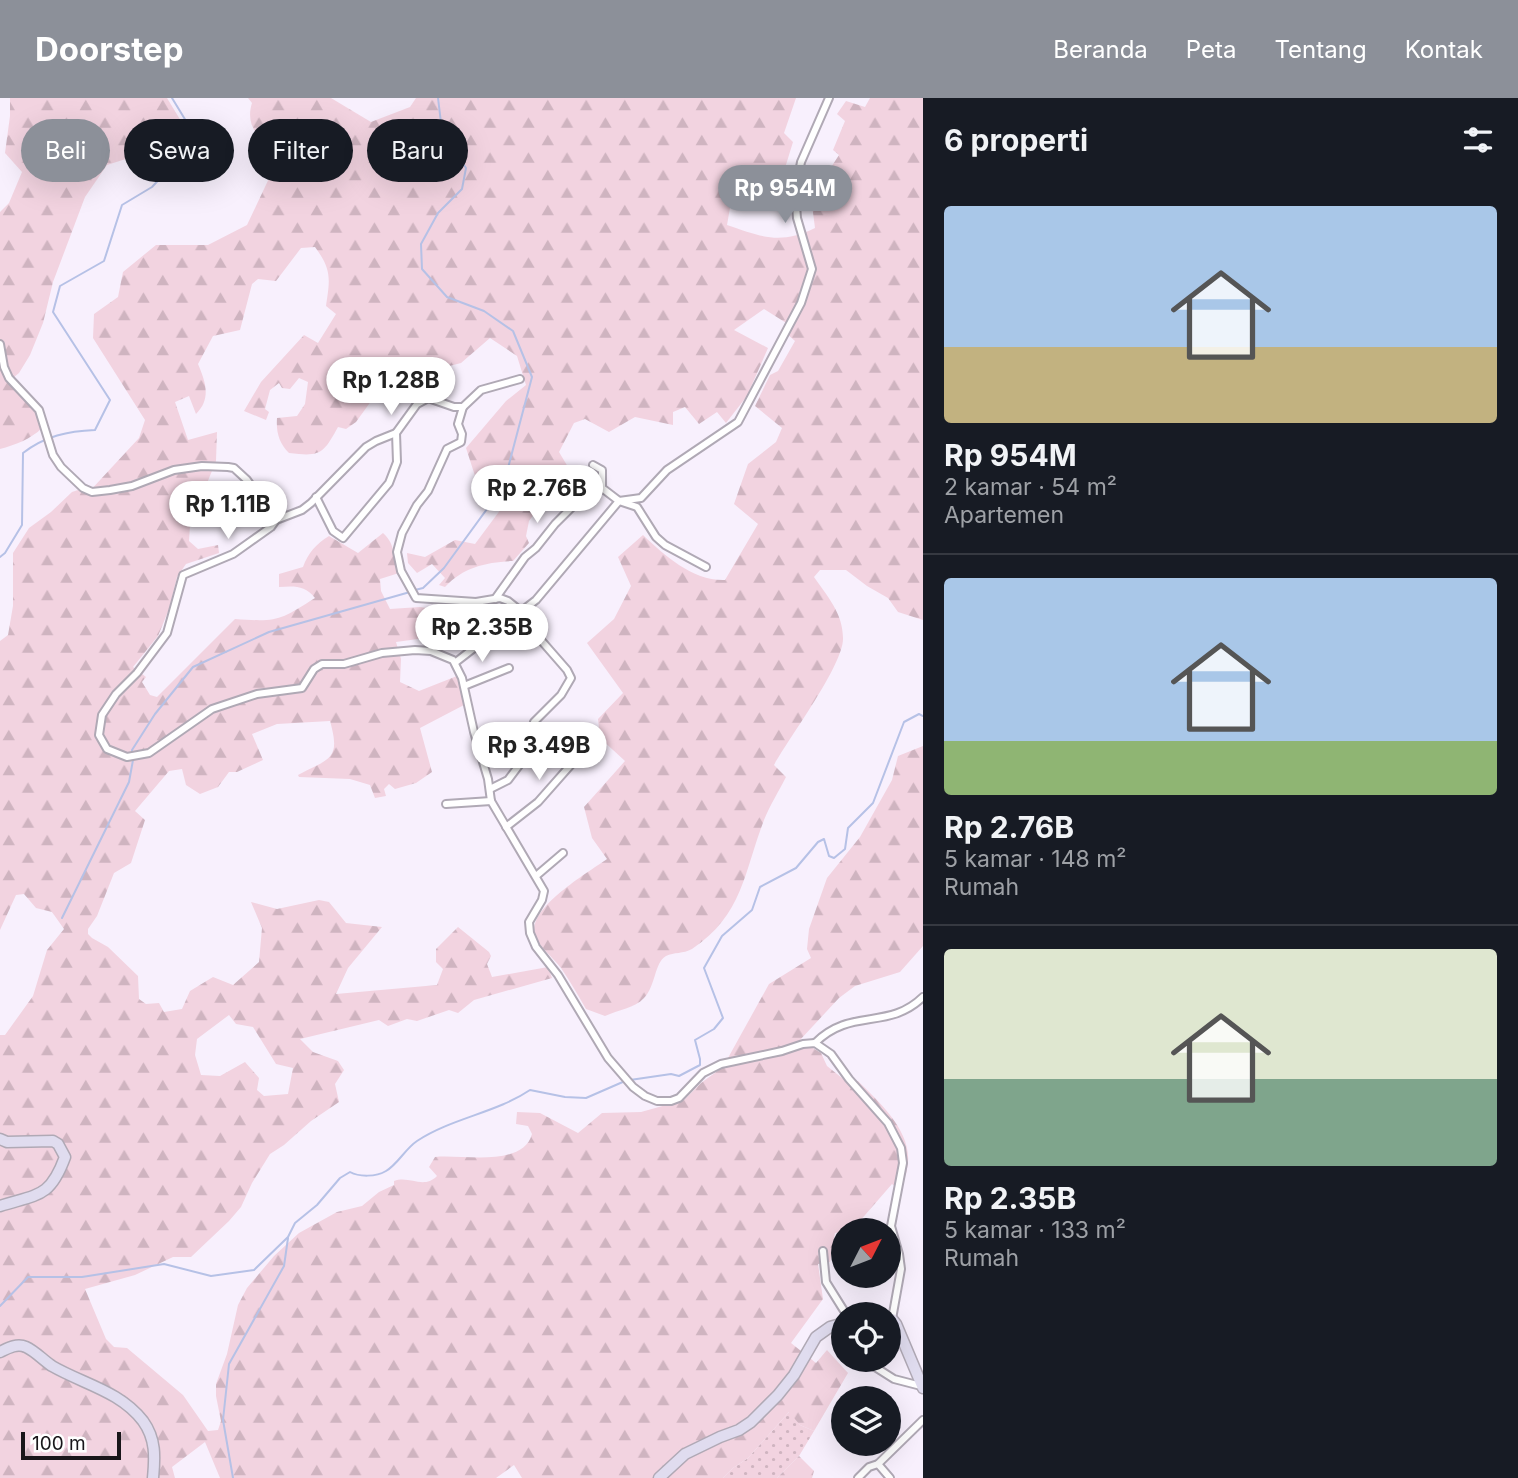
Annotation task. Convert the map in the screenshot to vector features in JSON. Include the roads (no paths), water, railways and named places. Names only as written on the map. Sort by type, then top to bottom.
[{"type":"street","points":[[456,662],[521,614],[541,595],[619,500],[641,498],[667,470],[738,422],[801,303],[812,270],[797,218],[795,193],[801,162],[829,98]]},
{"type":"street","points":[[0,344],[9,378],[35,403],[45,425],[48,443],[61,467],[83,488],[92,492],[132,486],[187,467],[234,468],[247,480],[276,520]]},
{"type":"street","points":[[490,789],[508,780],[523,760],[544,740],[534,722],[561,695],[570,678],[567,670],[508,601],[416,598],[401,571],[397,552],[402,533],[428,491],[447,449],[461,442],[462,434],[458,424],[463,407],[481,390],[520,379]]},
{"type":"street","points":[[463,407],[424,399],[396,433],[366,447],[302,510],[276,520],[271,527],[233,554],[183,575],[167,633],[137,673],[111,699],[100,721],[99,735],[103,745],[112,753],[127,757],[149,753],[196,718],[223,705],[257,694],[302,688],[314,669],[322,664],[344,664],[382,653],[430,651],[456,662],[491,801],[544,891],[542,900],[529,922],[532,940],[558,975],[608,1058],[632,1087],[652,1099],[671,1101],[679,1098],[703,1073],[721,1064],[815,1043],[829,1030],[840,1025],[899,1014],[923,997]]},
{"type":"street","points":[[316,497],[333,531],[342,538],[389,483],[397,462],[396,433]]},
{"type":"street","points":[[593,464],[602,470],[602,488]]},
{"type":"street","points":[[495,599],[525,556],[536,548],[586,492],[594,488],[602,488],[619,500],[637,507],[665,545],[706,567]]},
{"type":"street","points":[[464,686],[509,668]]},
{"type":"street","points":[[506,827],[538,802],[583,751]]},
{"type":"street","points":[[446,804],[491,801]]},
{"type":"street","points":[[536,876],[563,853]]},
{"type":"street","points":[[815,1043],[831,1054],[849,1079],[882,1115],[894,1131],[901,1148],[903,1163],[891,1226],[901,1269],[894,1302]]},
{"type":"street","points":[[0,1139],[7,1142],[53,1141],[58,1144],[65,1157],[56,1180],[46,1190],[0,1206]]},
{"type":"street","points":[[822,1251],[826,1282],[838,1302]]},
{"type":"street","points":[[659,1478],[694,1448],[739,1430],[751,1422],[794,1375],[816,1337],[831,1327]]},
{"type":"street","points":[[901,1341],[922,1387]]},
{"type":"street","points":[[0,1352],[15,1346],[25,1347],[52,1366],[85,1380],[126,1403],[144,1422],[152,1440],[155,1451],[153,1478]]},
{"type":"street","points":[[883,1372],[894,1379],[922,1387]]},
{"type":"street","points":[[858,1478],[869,1467],[878,1464],[923,1420]]},
{"type":"street","points":[[878,1464],[890,1478]]},
{"type":"waterway","points":[[0,557],[22,525],[23,453],[40,442],[57,436],[95,430],[110,400],[53,312],[60,286],[104,261],[122,205],[152,187],[168,170],[192,153],[197,139],[172,98]]},
{"type":"waterway","points":[[415,590],[423,588],[444,568],[503,487],[532,377],[513,331],[484,311],[447,297],[422,269],[421,244],[438,213],[462,189],[466,168],[442,131],[438,98]]},
{"type":"waterway","points":[[132,754],[155,714],[193,667],[269,632],[410,592]]},
{"type":"waterway","points":[[630,1080],[671,1074],[679,1076],[700,1065],[695,1040],[714,1029],[723,1018],[704,968],[722,936],[752,910],[760,887],[796,868],[818,842],[824,839],[829,856],[834,858],[845,849],[848,828],[873,803],[904,722],[919,714],[923,716]]},
{"type":"waterway","points":[[62,918],[129,782],[133,760]]},
{"type":"waterway","points":[[0,1306],[28,1277],[82,1277],[164,1264],[211,1276],[254,1270],[288,1237],[295,1223],[317,1205],[340,1178],[350,1172],[368,1176],[382,1173],[413,1144],[431,1133],[517,1098],[530,1090],[586,1098],[625,1081]]},
{"type":"waterway","points":[[233,1478],[223,1420],[229,1364],[284,1266],[288,1238]]}]
